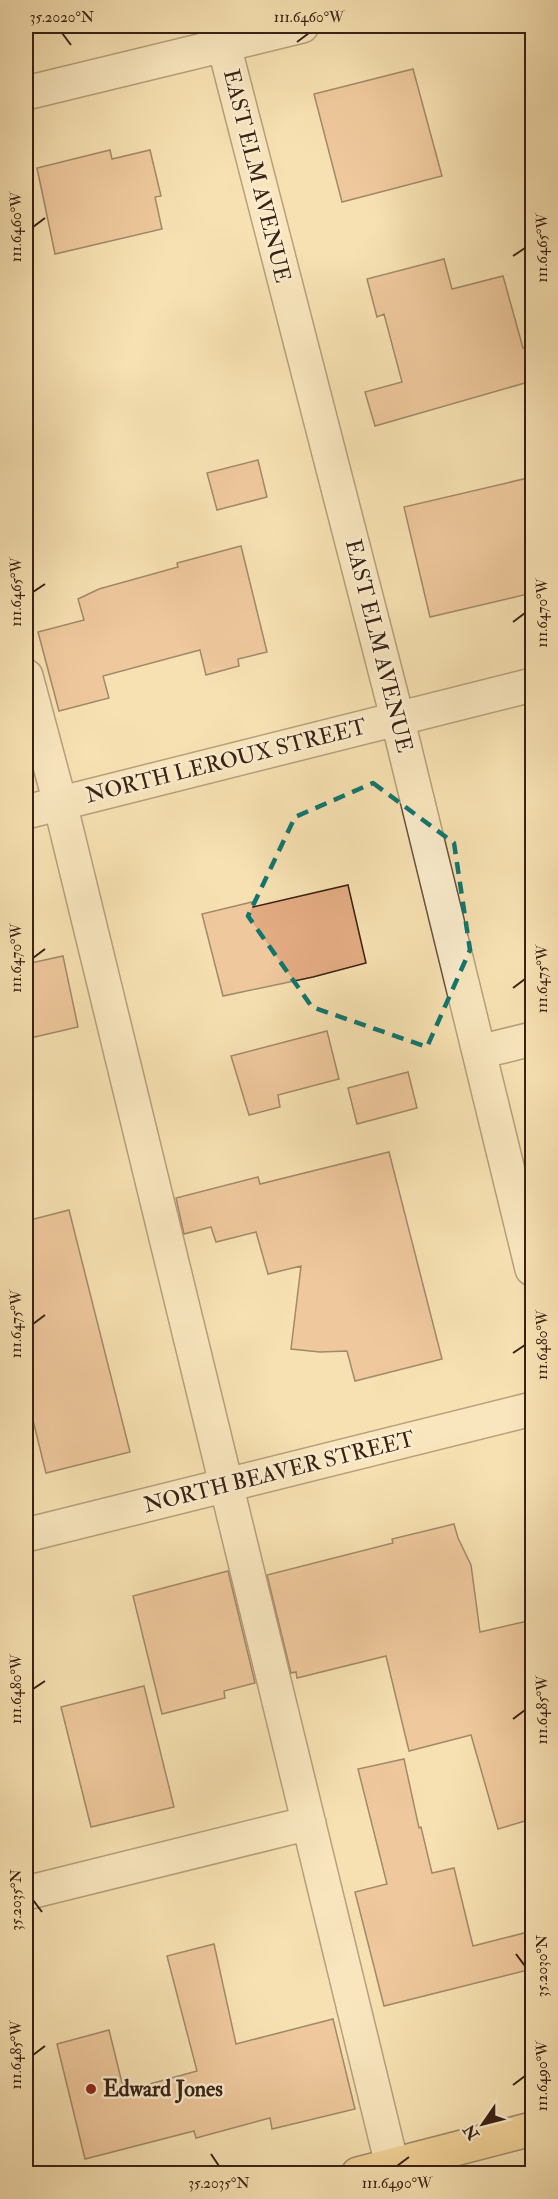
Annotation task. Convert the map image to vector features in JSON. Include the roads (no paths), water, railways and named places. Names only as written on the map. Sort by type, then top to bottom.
[{"type":"main road","points":[[358,2174],[532,2129]]},
{"type":"street","points":[[26,93],[221,35],[302,26]]},
{"type":"street","name":"EAST ELM AVENUE","points":[[221,35],[397,717],[532,1269]]},
{"type":"street","points":[[26,676],[60,803],[392,2165]]},
{"type":"street","name":"NORTH LEROUX STREET","points":[[26,812],[397,717],[532,685]]},
{"type":"street","points":[[479,1052],[532,1039]]},
{"type":"street","name":"NORTH BEAVER STREET","points":[[26,1535],[532,1409]]},
{"type":"street","points":[[26,1893],[309,1824]]},
{"type":"place","name":"Edward Jones","points":[[91,2089]]}]
